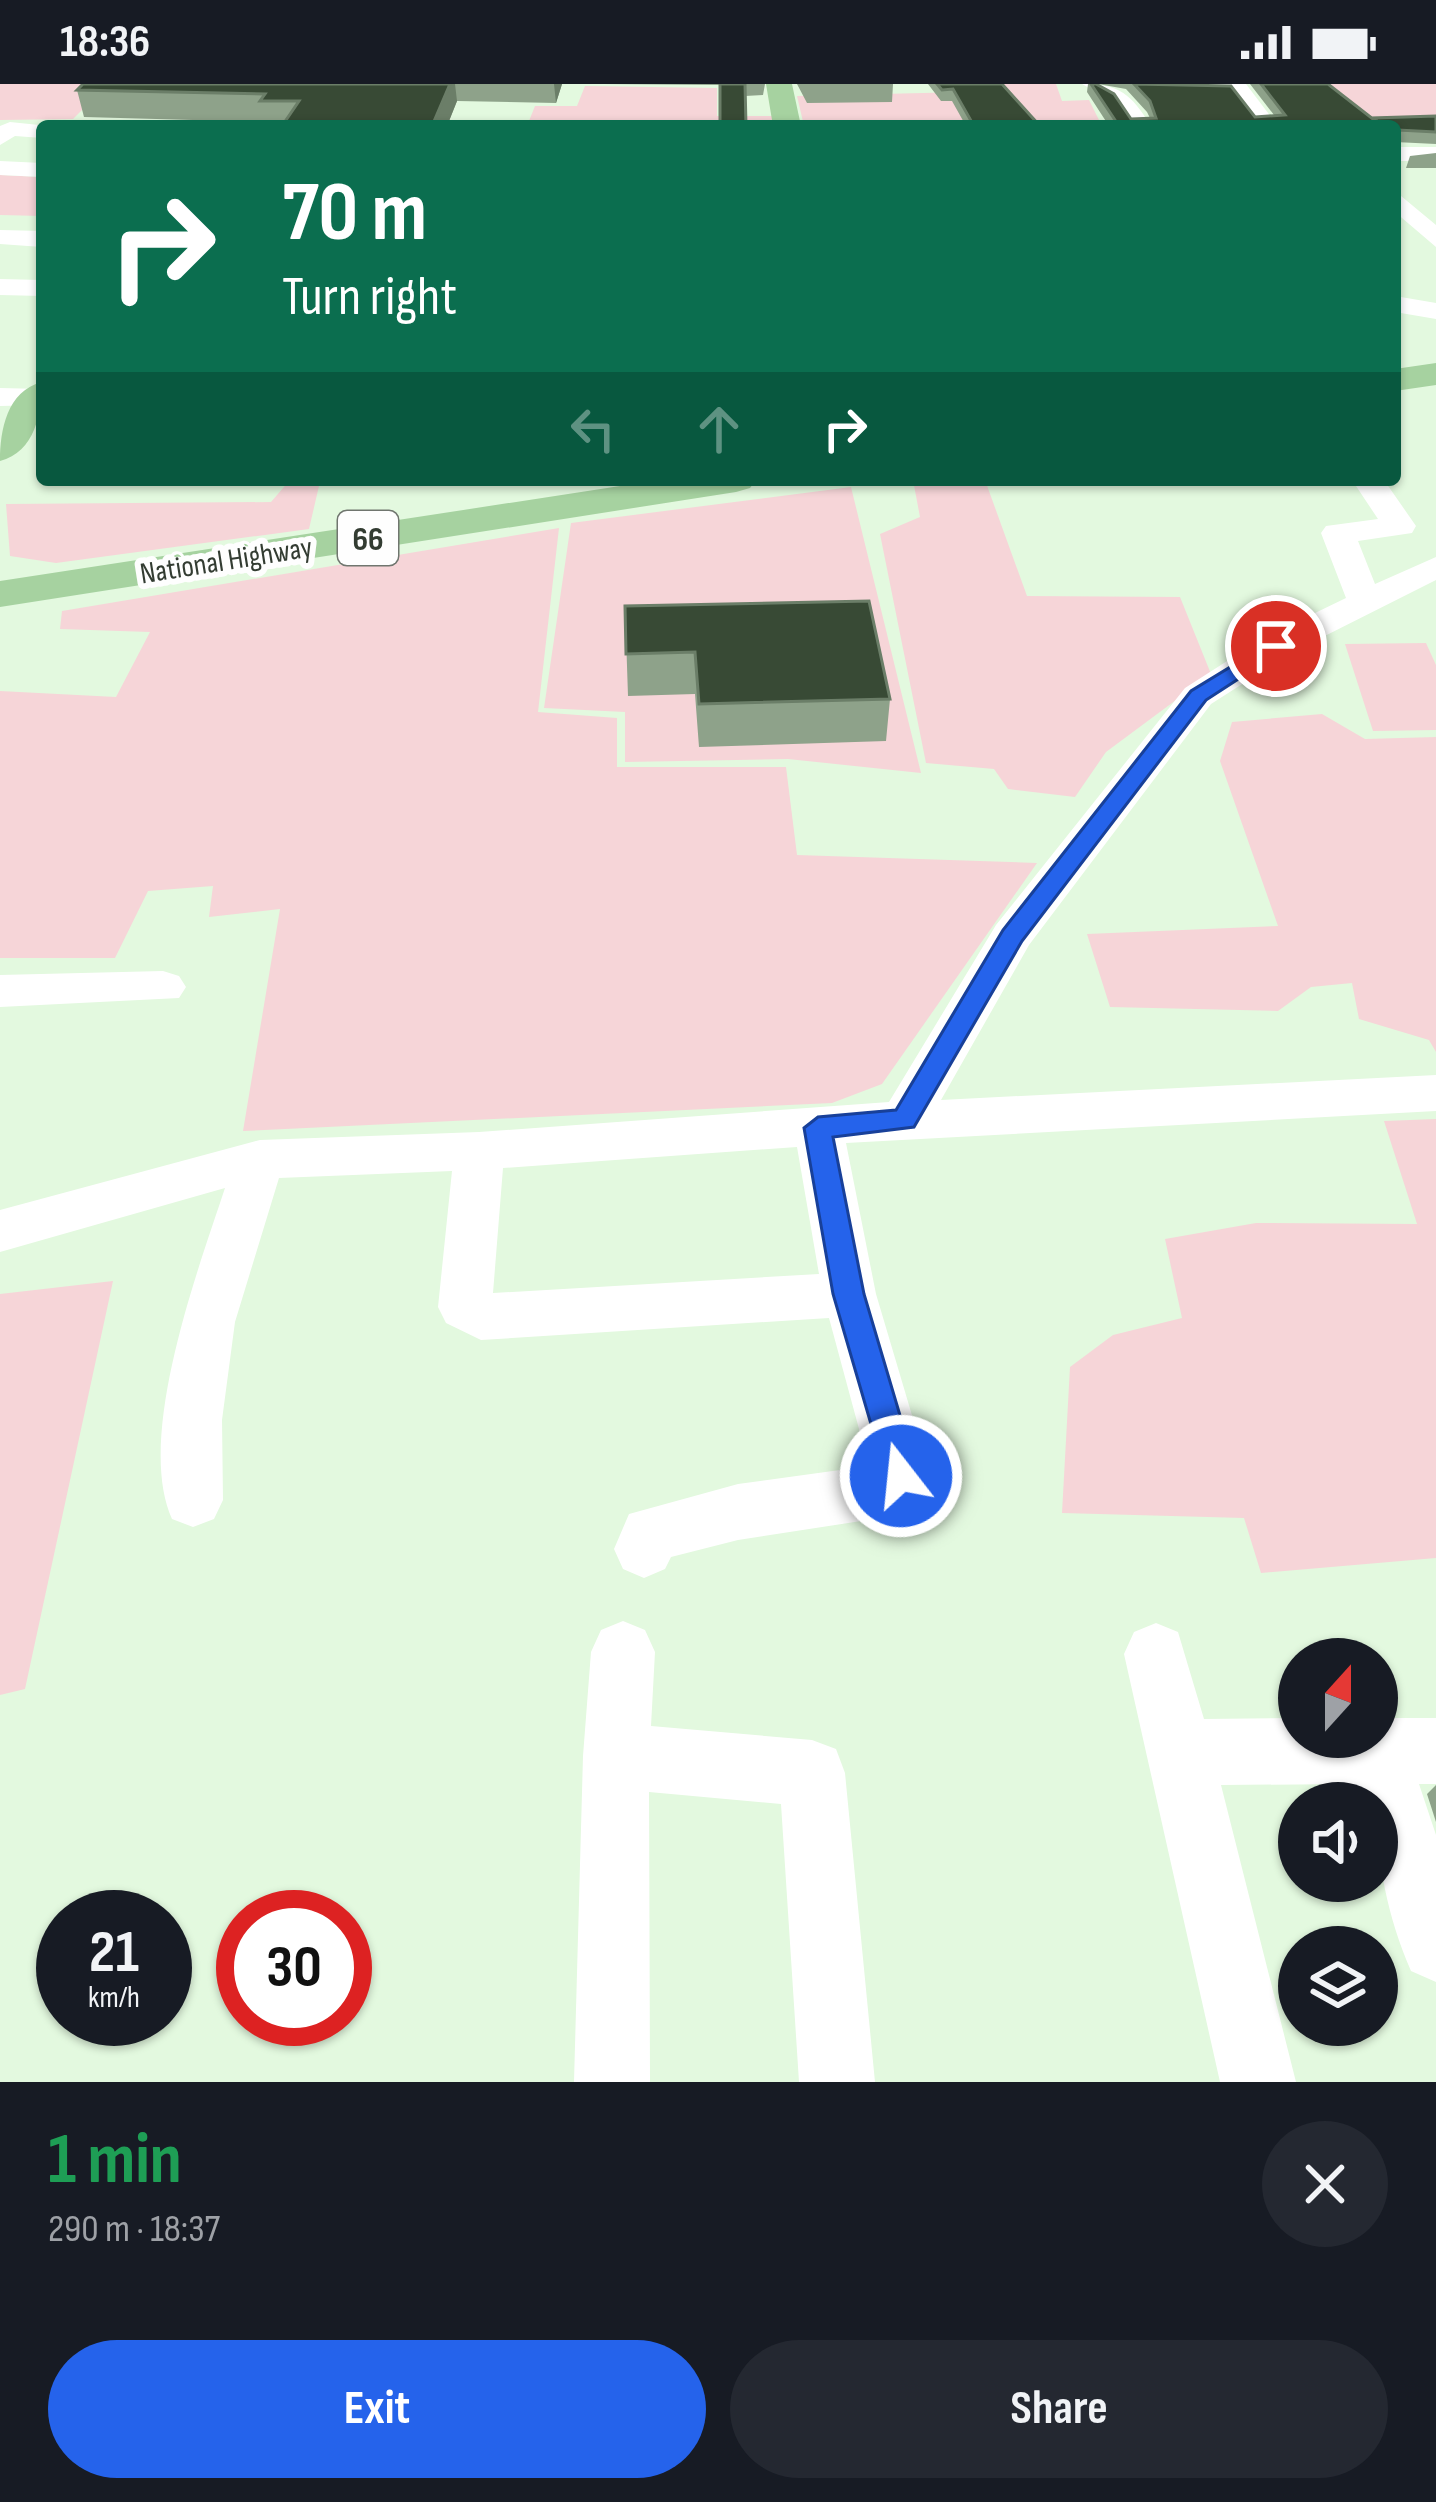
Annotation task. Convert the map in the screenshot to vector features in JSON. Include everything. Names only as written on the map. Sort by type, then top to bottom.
[{"type":"main road","points":[[779,84],[787,120]]},
{"type":"main road","points":[[1401,379],[1436,374]]},
{"type":"main road","points":[[0,449],[36,402]]},
{"type":"main road","name":"National Highway","points":[[0,594],[698,486]]},
{"type":"main road","points":[[0,584],[69,584]]},
{"type":"street","points":[[1092,84],[1124,98],[1137,120]]},
{"type":"street","points":[[1179,84],[1237,87],[1262,120]]},
{"type":"street","points":[[0,138],[10,129],[36,131]]},
{"type":"street","points":[[1401,154],[1436,154]]},
{"type":"street","points":[[0,168],[36,170]]},
{"type":"street","points":[[1408,204],[1436,239]]},
{"type":"street","points":[[0,237],[36,239]]},
{"type":"street","points":[[0,287],[36,288]]},
{"type":"street","points":[[1401,305],[1436,311]]},
{"type":"street","points":[[0,397],[36,395]]},
{"type":"street","points":[[1365,602],[1338,533],[1400,526],[1372,486]]},
{"type":"street","points":[[904,1120],[1012,936],[1198,696],[1276,646],[1436,567]]},
{"type":"street","points":[[0,991],[163,987]]},
{"type":"street","points":[[0,1231],[260,1159],[479,1151],[904,1120],[1436,1093]]},
{"type":"street","points":[[644,1549],[650,1534],[738,1512],[887,1490],[901,1476],[849,1294],[818,1128]]},
{"type":"street","points":[[479,1151],[464,1307],[482,1317],[849,1294]]},
{"type":"street","points":[[193,1500],[194,1420],[208,1322],[260,1159]]},
{"type":"street","points":[[611,2082],[616,1756],[623,1652]]},
{"type":"street","points":[[1156,1654],[1258,2082]]},
{"type":"street","points":[[1180,1752],[1406,1751],[1436,1946]]},
{"type":"street","points":[[616,1756],[812,1773],[837,2082]]},
{"type":"shaded area","points":[[0,84],[108,84],[73,119],[0,120]]},
{"type":"shaded area","points":[[964,84],[1056,84],[1062,101],[1089,100],[1099,120],[803,120],[797,96],[965,92]]},
{"type":"shaded area","points":[[1269,84],[1436,84],[1436,141],[1401,128],[1401,120],[1299,120]]},
{"type":"shaded area","points":[[585,86],[717,88],[717,116],[777,116],[778,120],[529,120],[535,106],[577,106]]},
{"type":"shaded area","points":[[0,175],[36,177],[36,216],[0,215]]},
{"type":"shaded area","points":[[285,486],[319,486],[309,529],[56,563],[10,556],[6,504],[271,502]]},
{"type":"shaded area","points":[[914,486],[987,486],[1027,596],[1180,597],[1211,674],[1106,752],[1075,797],[1008,789],[994,769],[926,763],[880,534],[920,517]]},
{"type":"shaded area","points":[[851,487],[921,773],[788,759],[625,762],[625,712],[544,708],[571,523]]},
{"type":"shaded area","points":[[559,528],[538,712],[617,718],[617,767],[786,767],[797,855],[1037,863],[882,1084],[832,1103],[243,1131],[280,909],[209,917],[213,886],[148,891],[115,958],[0,958],[0,691],[116,697],[150,632],[60,629],[62,611]]},
{"type":"shaded area","points":[[1426,643],[1436,665],[1436,730],[1373,731],[1345,644]]},
{"type":"shaded area","points":[[1322,714],[1365,739],[1436,737],[1436,1052],[1429,1040],[1359,1019],[1352,983],[1311,987],[1278,1011],[1110,1007],[1087,934],[1278,926],[1220,761],[1232,722]]},
{"type":"shaded area","points":[[1436,1119],[1436,1558],[1261,1573],[1244,1518],[1062,1513],[1070,1367],[1113,1335],[1182,1318],[1165,1239],[1256,1223],[1417,1224],[1384,1121]]},
{"type":"shaded area","points":[[113,1281],[25,1689],[0,1695],[0,1294]]},
{"type":"building","points":[[83,84],[450,84],[435,120],[286,120],[299,101],[260,101],[265,94],[77,90]]},
{"type":"building","points":[[720,84],[745,84],[746,120],[720,120]]},
{"type":"building","points":[[937,84],[1002,84],[1035,120],[971,120],[953,89],[942,90]]},
{"type":"building","points":[[1091,84],[1114,94],[1131,119],[1156,118],[1150,101],[1134,84],[1231,86],[1255,117],[1285,115],[1261,84],[1328,84],[1374,120],[1115,120]]},
{"type":"building","points":[[1436,116],[1436,132],[1401,130],[1401,120],[1374,118]]},
{"type":"building","points":[[869,601],[890,699],[699,704],[695,652],[626,654],[625,606]]},
{"type":"route","points":[[901,1476],[849,1294],[818,1128],[904,1120],[1012,936],[1198,696],[1276,646]]}]
